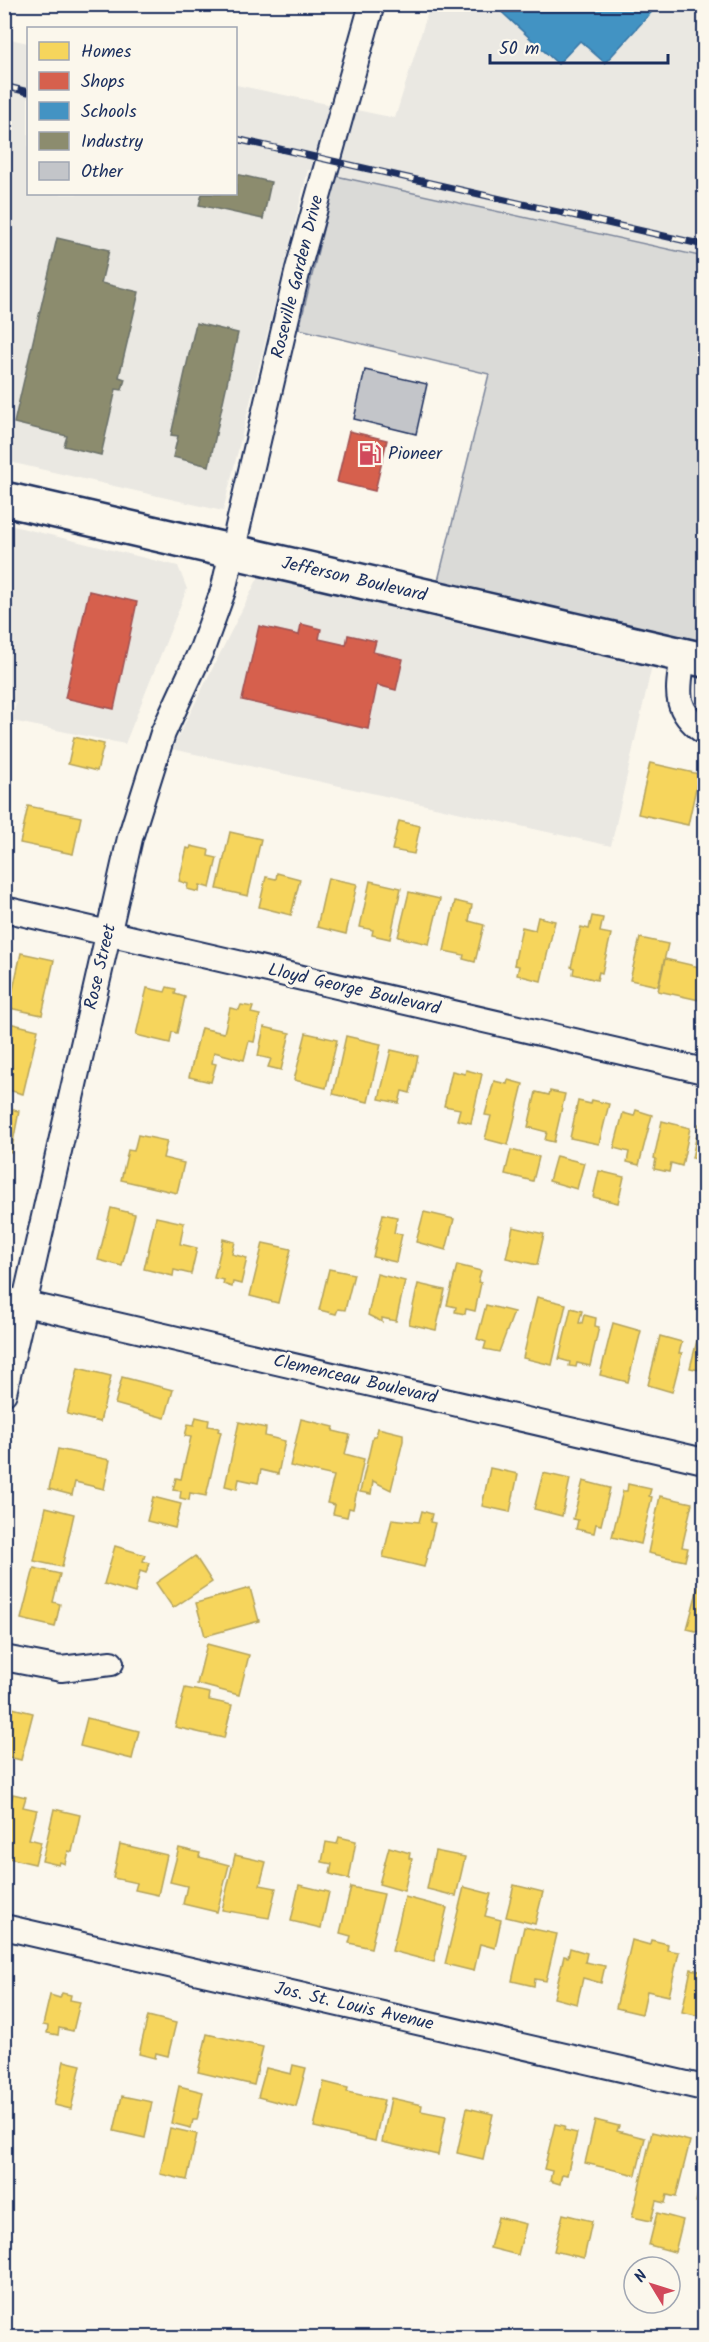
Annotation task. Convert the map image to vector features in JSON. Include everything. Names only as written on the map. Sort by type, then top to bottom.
[{"type":"street","name":"Roseville Garden Drive","points":[[232,552],[298,269],[372,4]]},
{"type":"street","name":"Jefferson Boulevard","points":[[4,500],[694,658]]},
{"type":"street","name":"Rose Street","points":[[4,1392],[15,1302],[130,838],[163,733],[202,650],[223,591],[232,552]]},
{"type":"street","points":[[694,658],[678,692],[686,718],[705,732]]},
{"type":"street","name":"Lloyd George Boulevard","points":[[4,909],[705,1071]]},
{"type":"street","name":"Clemenceau Boulevard","points":[[15,1302],[705,1461]]},
{"type":"street","points":[[4,1658],[61,1669],[111,1663]]},
{"type":"street","name":"Jos. St. Louis Avenue","points":[[4,1927],[705,2088]]},
{"type":"shaded area","points":[[430,5],[704,5],[704,257],[308,170],[223,511],[5,461],[5,38],[27,43],[27,195],[237,195],[237,85],[395,118]]},
{"type":"shaded area","points":[[336,176],[704,257],[704,642],[437,585],[489,374],[299,329]]},
{"type":"shaded area","points":[[5,524],[178,566],[187,589],[125,744],[12,721],[16,703],[5,701]]},
{"type":"shaded area","points":[[261,572],[653,661],[611,846],[172,749]]},
{"type":"building: Homes","points":[[74,737],[104,744],[97,771],[68,764]]},
{"type":"building: Homes","points":[[650,763],[699,774],[688,825],[638,814]]},
{"type":"building: Homes","points":[[28,806],[81,817],[73,854],[20,843]]},
{"type":"building: Homes","points":[[399,821],[420,826],[414,854],[392,850]]},
{"type":"building: Homes","points":[[230,832],[261,839],[248,896],[217,889]]},
{"type":"building: Homes","points":[[191,846],[209,850],[208,856],[217,858],[210,888],[200,885],[199,892],[187,889],[188,884],[179,881],[187,848],[190,849]]},
{"type":"building: Homes","points":[[277,873],[300,879],[291,915],[259,907],[266,877],[276,879]]},
{"type":"building: Homes","points":[[328,878],[357,884],[346,934],[317,927]]},
{"type":"building: Homes","points":[[370,881],[401,888],[390,939],[372,935],[373,930],[360,927]]},
{"type":"building: Homes","points":[[409,892],[440,899],[429,944],[398,937]]},
{"type":"building: Homes","points":[[455,901],[472,905],[469,921],[484,925],[475,962],[463,959],[464,955],[444,951]]},
{"type":"building: Homes","points":[[592,916],[603,918],[600,932],[611,934],[602,973],[599,972],[597,980],[573,974],[574,968],[571,967],[581,927],[589,929]]},
{"type":"building: Homes","points":[[538,917],[555,921],[541,981],[517,975],[519,966],[514,965],[522,927],[535,930]]},
{"type":"building: Homes","points":[[640,938],[668,944],[658,986],[630,980]]},
{"type":"building: Homes","points":[[21,953],[54,960],[42,1015],[9,1008]]},
{"type":"building: Homes","points":[[665,959],[704,968],[704,1001],[658,991]]},
{"type":"building: Homes","points":[[167,987],[176,989],[175,994],[185,997],[177,1033],[172,1032],[170,1043],[136,1035],[147,988],[165,992]]},
{"type":"building: Homes","points":[[241,1005],[253,1007],[251,1013],[260,1015],[254,1042],[249,1041],[244,1060],[214,1052],[212,1063],[216,1064],[211,1082],[189,1077],[201,1028],[224,1033],[230,1008],[239,1010]]},
{"type":"building: Homes","points":[[5,1022],[38,1030],[23,1094],[4,1089]]},
{"type":"building: Homes","points":[[264,1027],[290,1033],[281,1070],[268,1067],[271,1059],[258,1056]]},
{"type":"building: Homes","points":[[306,1033],[337,1040],[326,1088],[294,1080]]},
{"type":"building: Homes","points":[[346,1036],[381,1044],[368,1102],[333,1094]]},
{"type":"building: Homes","points":[[391,1050],[418,1056],[410,1093],[402,1091],[399,1103],[379,1099]]},
{"type":"building: Homes","points":[[466,1070],[482,1074],[471,1123],[457,1120],[460,1109],[444,1106],[452,1071],[465,1074]]},
{"type":"building: Homes","points":[[508,1080],[523,1084],[508,1145],[485,1139],[491,1116],[485,1115],[494,1081],[507,1084]]},
{"type":"building: Homes","points":[[550,1091],[565,1094],[554,1142],[545,1140],[547,1132],[528,1127],[536,1092],[549,1095]]},
{"type":"building: Homes","points":[[592,1100],[609,1104],[599,1144],[570,1138],[578,1101],[591,1104]]},
{"type":"building: Homes","points":[[4,1108],[19,1111],[11,1153],[9,1152],[5,1166]]},
{"type":"building: Homes","points":[[636,1110],[652,1115],[639,1165],[627,1162],[629,1152],[614,1148],[623,1113],[634,1116]]},
{"type":"building: Homes","points":[[662,1121],[690,1128],[682,1166],[671,1163],[669,1172],[654,1169],[656,1159],[654,1158]]},
{"type":"building: Homes","points":[[699,1124],[704,1125],[704,1176],[695,1174],[698,1159],[692,1158]]},
{"type":"building: Homes","points":[[138,1135],[167,1141],[163,1158],[184,1163],[177,1193],[121,1180],[128,1150],[134,1151]]},
{"type":"building: Homes","points":[[511,1150],[539,1157],[533,1181],[505,1174]]},
{"type":"building: Homes","points":[[556,1156],[584,1163],[577,1189],[549,1181]]},
{"type":"building: Homes","points":[[599,1171],[624,1177],[618,1203],[593,1197]]},
{"type":"building: Homes","points":[[111,1208],[135,1214],[122,1266],[98,1260]]},
{"type":"building: Homes","points":[[424,1212],[454,1219],[446,1250],[416,1242]]},
{"type":"building: Homes","points":[[383,1214],[397,1217],[394,1233],[402,1234],[396,1262],[373,1257]]},
{"type":"building: Homes","points":[[156,1217],[184,1223],[180,1244],[197,1248],[191,1274],[174,1270],[173,1276],[144,1269]]},
{"type":"building: Homes","points":[[513,1227],[544,1234],[537,1265],[506,1258]]},
{"type":"building: Homes","points":[[223,1239],[235,1242],[232,1254],[247,1258],[241,1284],[233,1282],[232,1287],[223,1284],[224,1280],[214,1278]]},
{"type":"building: Homes","points":[[263,1243],[291,1249],[278,1303],[250,1296]]},
{"type":"building: Homes","points":[[457,1265],[481,1271],[475,1311],[466,1309],[465,1314],[455,1312],[456,1307],[447,1305]]},
{"type":"building: Homes","points":[[329,1269],[354,1274],[345,1310],[338,1309],[336,1314],[319,1310]]},
{"type":"building: Homes","points":[[377,1274],[405,1281],[396,1321],[382,1318],[382,1322],[368,1315]]},
{"type":"building: Homes","points":[[418,1284],[445,1290],[436,1330],[409,1324]]},
{"type":"building: Homes","points":[[537,1297],[566,1304],[552,1365],[523,1358]]},
{"type":"building: Homes","points":[[486,1305],[514,1312],[499,1352],[484,1349],[486,1342],[477,1339]]},
{"type":"building: Homes","points":[[571,1308],[582,1311],[579,1323],[582,1323],[584,1315],[596,1318],[595,1326],[599,1327],[590,1366],[577,1363],[576,1367],[569,1366],[570,1362],[559,1359]]},
{"type":"building: Homes","points":[[613,1323],[641,1331],[628,1382],[600,1375]]},
{"type":"building: Homes","points":[[701,1325],[704,1326],[704,1371],[690,1368]]},
{"type":"building: Homes","points":[[660,1336],[682,1342],[679,1353],[682,1353],[672,1392],[648,1385]]},
{"type":"building: Homes","points":[[78,1368],[111,1376],[100,1422],[67,1414]]},
{"type":"building: Homes","points":[[122,1377],[173,1390],[165,1418],[115,1404]]},
{"type":"building: Homes","points":[[196,1417],[209,1420],[208,1426],[219,1428],[218,1431],[221,1432],[206,1496],[190,1493],[189,1500],[180,1498],[181,1491],[173,1490],[176,1478],[181,1479],[191,1437],[185,1436],[188,1424],[194,1425]]},
{"type":"building: Homes","points":[[301,1419],[334,1427],[333,1431],[350,1435],[345,1454],[364,1459],[353,1509],[349,1508],[347,1517],[333,1514],[335,1505],[327,1503],[334,1476],[290,1466]]},
{"type":"building: Homes","points":[[239,1422],[266,1428],[265,1436],[285,1441],[278,1474],[261,1470],[258,1483],[239,1479],[237,1489],[225,1486]]},
{"type":"building: Homes","points":[[378,1428],[403,1434],[391,1490],[373,1481],[371,1494],[360,1492],[373,1436],[376,1436]]},
{"type":"building: Homes","points":[[58,1449],[110,1460],[104,1489],[75,1482],[72,1495],[49,1489]]},
{"type":"building: Homes","points":[[490,1468],[518,1474],[510,1512],[482,1506]]},
{"type":"building: Homes","points":[[543,1473],[570,1479],[562,1516],[534,1509]]},
{"type":"building: Homes","points":[[583,1481],[610,1488],[601,1525],[596,1524],[594,1533],[576,1529],[578,1520],[573,1519]]},
{"type":"building: Homes","points":[[628,1484],[651,1489],[649,1496],[652,1497],[641,1544],[612,1537],[623,1491],[627,1491]]},
{"type":"building: Homes","points":[[660,1496],[692,1503],[682,1547],[688,1548],[685,1561],[648,1553]]},
{"type":"building: Homes","points":[[153,1497],[181,1504],[175,1528],[147,1521]]},
{"type":"building: Homes","points":[[46,1507],[74,1514],[62,1567],[34,1561]]},
{"type":"building: Homes","points":[[422,1511],[432,1514],[430,1522],[435,1523],[424,1567],[383,1557],[392,1519],[419,1522]]},
{"type":"building: Homes","points":[[115,1546],[145,1555],[143,1561],[149,1563],[146,1573],[140,1571],[135,1593],[104,1584]]},
{"type":"building: Homes","points":[[195,1556],[212,1582],[173,1608],[156,1583]]},
{"type":"building: Homes","points":[[34,1568],[60,1574],[53,1602],[60,1604],[55,1627],[21,1619]]},
{"type":"building: Homes","points":[[699,1584],[704,1585],[704,1633],[687,1629]]},
{"type":"building: Homes","points":[[250,1588],[259,1621],[205,1636],[196,1603]]},
{"type":"building: Homes","points":[[207,1644],[249,1655],[239,1695],[197,1684]]},
{"type":"building: Homes","points":[[185,1688],[210,1693],[209,1700],[232,1705],[224,1738],[175,1727]]},
{"type":"building: Homes","points":[[4,1706],[33,1713],[21,1760],[4,1756]]},
{"type":"building: Homes","points":[[87,1718],[139,1731],[132,1759],[80,1746]]},
{"type":"building: Homes","points":[[13,1794],[26,1797],[23,1807],[37,1810],[29,1839],[41,1842],[35,1864],[4,1857],[4,1827]]},
{"type":"building: Homes","points":[[54,1809],[80,1815],[72,1852],[68,1851],[65,1864],[60,1862],[59,1865],[42,1861]]},
{"type":"building: Homes","points":[[339,1837],[356,1841],[349,1879],[330,1874],[332,1864],[322,1862],[326,1842],[337,1844]]},
{"type":"building: Homes","points":[[120,1844],[167,1855],[158,1895],[135,1890],[137,1883],[113,1878]]},
{"type":"building: Homes","points":[[389,1847],[410,1853],[409,1858],[412,1859],[404,1891],[379,1884]]},
{"type":"building: Homes","points":[[179,1848],[200,1853],[199,1857],[229,1865],[217,1912],[183,1904],[187,1886],[170,1882]]},
{"type":"building: Homes","points":[[435,1851],[465,1857],[456,1896],[427,1889]]},
{"type":"building: Homes","points":[[235,1855],[266,1862],[260,1885],[276,1888],[269,1918],[222,1910]]},
{"type":"building: Homes","points":[[299,1885],[329,1892],[321,1928],[291,1921]]},
{"type":"building: Homes","points":[[514,1885],[543,1892],[535,1924],[506,1917]]},
{"type":"building: Homes","points":[[351,1887],[384,1894],[371,1948],[349,1943],[351,1936],[340,1933]]},
{"type":"building: Homes","points":[[464,1887],[491,1894],[485,1916],[501,1920],[495,1948],[480,1944],[474,1971],[445,1964]]},
{"type":"building: Homes","points":[[405,1897],[447,1908],[434,1962],[392,1951]]},
{"type":"building: Homes","points":[[524,1927],[557,1934],[546,1981],[535,1979],[534,1986],[512,1981]]},
{"type":"building: Homes","points":[[632,1940],[650,1945],[651,1940],[668,1944],[667,1950],[679,1952],[669,1996],[647,1991],[642,2014],[616,2008]]},
{"type":"building: Homes","points":[[570,1948],[587,1953],[585,1962],[605,1966],[601,1983],[583,1978],[577,2004],[554,1998],[564,1956],[568,1957]]},
{"type":"building: Homes","points":[[691,1969],[704,1972],[704,2011],[702,2010],[700,2016],[682,2012]]},
{"type":"building: Homes","points":[[62,1993],[71,1995],[70,2000],[80,2002],[73,2031],[59,2028],[58,2035],[47,2033],[48,2026],[43,2025],[50,1995],[60,1998]]},
{"type":"building: Homes","points":[[148,2016],[176,2023],[168,2056],[156,2053],[155,2058],[139,2054]]},
{"type":"building: Homes","points":[[207,2034],[263,2047],[254,2085],[198,2072]]},
{"type":"building: Homes","points":[[64,2061],[81,2065],[71,2109],[54,2105]]},
{"type":"building: Homes","points":[[293,2065],[306,2068],[296,2107],[258,2097],[266,2068],[291,2074]]},
{"type":"building: Homes","points":[[324,2082],[348,2088],[347,2092],[384,2100],[375,2141],[314,2127]]},
{"type":"building: Homes","points":[[179,2086],[203,2092],[197,2120],[193,2120],[191,2128],[171,2123]]},
{"type":"building: Homes","points":[[122,2096],[152,2102],[145,2138],[114,2131]]},
{"type":"building: Homes","points":[[391,2098],[422,2105],[421,2111],[446,2116],[438,2155],[382,2142]]},
{"type":"building: Homes","points":[[467,2108],[493,2114],[483,2159],[457,2153]]},
{"type":"building: Homes","points":[[595,2120],[619,2126],[617,2131],[645,2138],[636,2175],[585,2163]]},
{"type":"building: Homes","points":[[555,2124],[565,2126],[564,2130],[577,2133],[567,2175],[562,2174],[560,2184],[550,2181],[552,2171],[544,2169]]},
{"type":"building: Homes","points":[[170,2128],[197,2134],[187,2180],[160,2174]]},
{"type":"building: Homes","points":[[652,2132],[690,2141],[676,2197],[667,2195],[665,2203],[656,2201],[651,2221],[632,2217]]},
{"type":"building: Homes","points":[[704,2166],[704,2204],[696,2202]]},
{"type":"building: Homes","points":[[657,2213],[683,2220],[675,2252],[649,2245]]},
{"type":"building: Homes","points":[[563,2214],[592,2221],[584,2258],[554,2251]]},
{"type":"building: Homes","points":[[498,2217],[526,2224],[518,2255],[490,2248]]},
{"type":"building: Shops","points":[[349,431],[387,440],[375,491],[337,482]]},
{"type":"building: Shops","points":[[89,591],[137,602],[114,709],[65,698]]},
{"type":"building: Shops","points":[[301,624],[321,629],[319,639],[346,645],[348,635],[376,641],[373,652],[403,659],[396,690],[377,685],[368,729],[242,700],[259,626],[299,635]]},
{"type":"building: Schools","points":[[493,4],[659,4],[605,63],[580,41],[558,64]]},
{"type":"building: Industry","points":[[237,174],[271,182],[263,219],[199,205],[202,195],[237,195]]},
{"type":"building: Industry","points":[[57,238],[109,250],[101,283],[139,292],[119,377],[125,379],[122,390],[116,389],[101,455],[64,446],[67,436],[14,423]]},
{"type":"building: Industry","points":[[196,323],[238,333],[209,466],[173,457],[178,436],[171,435]]},
{"type":"building: Other","points":[[365,370],[427,384],[416,434],[354,419]]},
{"type":"railway","points":[[4,86],[27,92]]},
{"type":"railway","points":[[237,139],[704,245]]},
{"type":"place","name":"Pioneer","points":[[370,454]]}]
